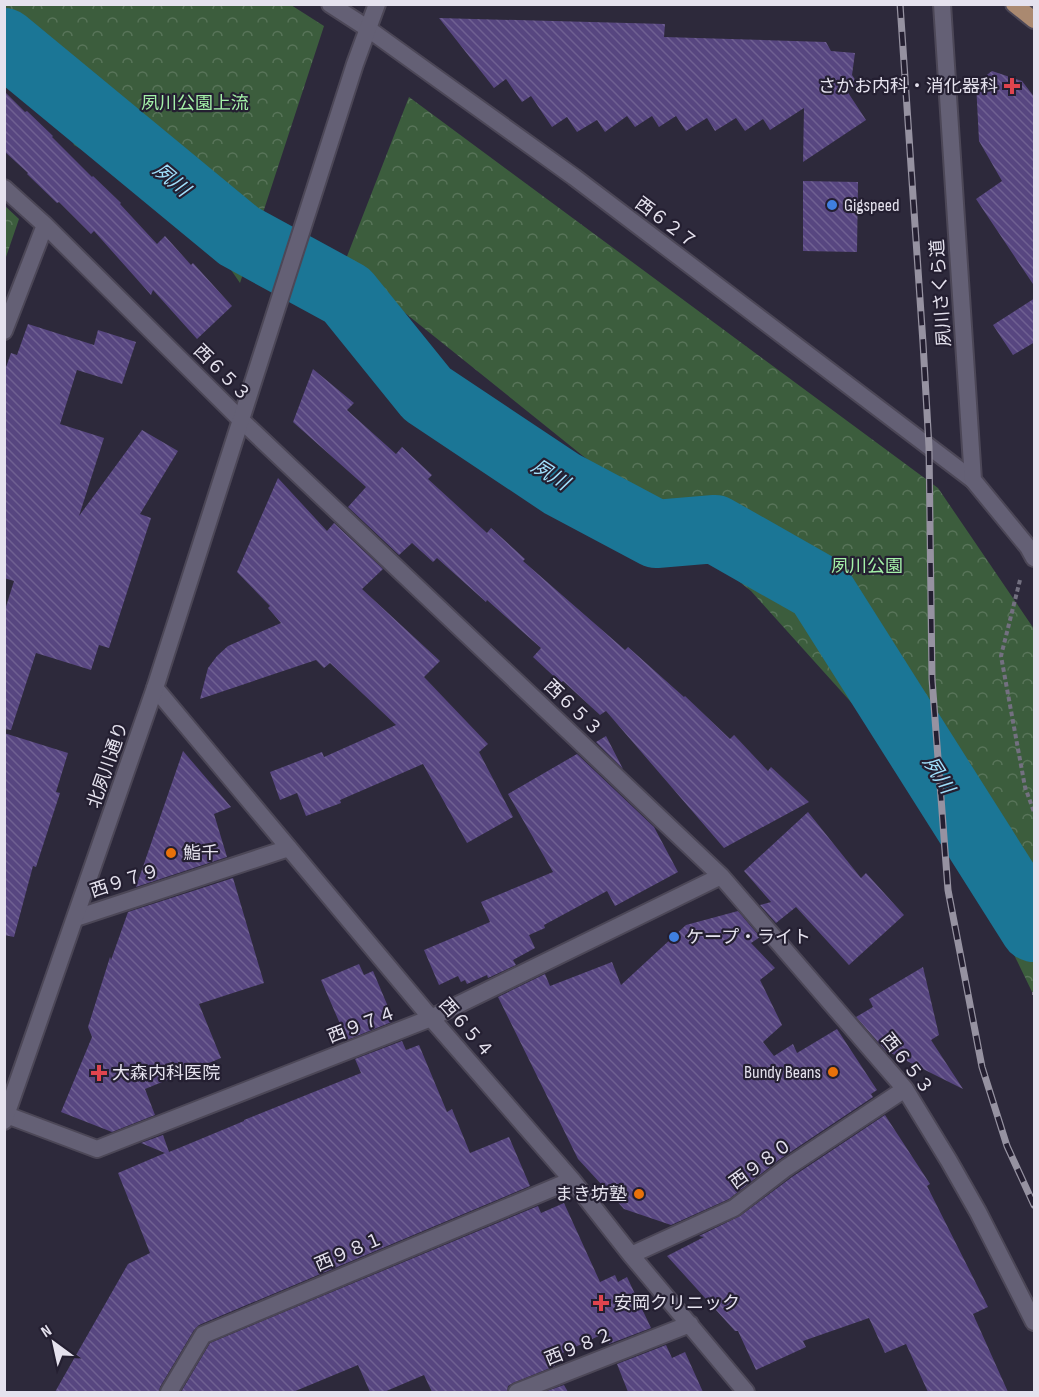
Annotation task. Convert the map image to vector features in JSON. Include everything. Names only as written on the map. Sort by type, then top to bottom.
[{"type":"main road","points":[[1014,4],[1035,20]]},
{"type":"street","name":"西６２７","points":[[330,4],[367,28],[584,184],[973,480]]},
{"type":"street","name":"北夙川通り","points":[[5,1117],[155,688],[355,64],[378,4]]},
{"type":"street","name":"夙川さくら道","points":[[942,4],[973,480]]},
{"type":"street","name":"西６５３","points":[[4,188],[45,225],[241,420],[721,876],[905,1089],[978,1212],[1035,1322]]},
{"type":"street","points":[[4,331],[45,225]]},
{"type":"street","points":[[973,480],[1032,549]]},
{"type":"street","name":"西６５４","points":[[155,688],[431,1018],[572,1180],[746,1392]]},
{"type":"street","name":"西９７９","points":[[76,918],[289,848]]},
{"type":"street","name":"西９７４","points":[[5,1117],[98,1149],[431,1018],[721,876]]},
{"type":"street","name":"西９８０","points":[[632,1255],[734,1208],[786,1168],[905,1089]]},
{"type":"street","name":"西９８１","points":[[169,1392],[203,1335],[572,1180]]},
{"type":"street","name":"西９８２","points":[[517,1392],[690,1324]]},
{"type":"path","points":[[1032,549],[1001,656],[1025,787],[1035,812]]},
{"type":"green space","name":"夙川公園上流","points":[[5,4],[291,5],[324,26],[240,283],[218,251],[141,185],[74,145],[65,118],[5,66]]},
{"type":"green space","name":"夙川公園","points":[[409,97],[938,488],[1034,629],[1034,996],[939,800],[751,591],[344,264]]},
{"type":"green space","points":[[5,206],[19,219],[5,260]]},
{"type":"building","points":[[439,18],[665,24],[664,37],[826,42],[831,51],[855,53],[852,75],[858,84],[847,91],[866,120],[803,162],[804,108],[770,130],[763,119],[745,131],[736,118],[715,131],[707,118],[686,131],[676,116],[659,127],[652,116],[635,127],[627,116],[605,132],[597,120],[577,132],[567,117],[552,127],[531,96],[522,102],[506,79],[494,88]]},
{"type":"building","points":[[992,71],[1022,81],[1035,98],[1035,287],[976,199],[1002,181],[979,141],[976,83]]},
{"type":"building","points":[[4,91],[121,203],[157,244],[165,236],[232,306],[197,339],[153,290],[151,295],[94,231],[91,234],[4,151]]},
{"type":"building","points":[[803,181],[858,182],[857,252],[803,251]]},
{"type":"building","points":[[1035,298],[1035,342],[1013,355],[993,325]]},
{"type":"building","points":[[28,324],[94,345],[98,330],[136,342],[122,384],[77,370],[60,424],[104,438],[79,516],[142,430],[178,451],[140,514],[151,518],[109,648],[99,645],[91,670],[36,653],[11,730],[4,729],[4,613],[14,581],[4,578],[4,373],[11,353],[17,355]]},
{"type":"building","points":[[313,369],[354,403],[347,410],[396,454],[402,447],[432,475],[428,479],[487,533],[491,528],[525,559],[523,561],[625,650],[628,647],[730,739],[734,735],[768,771],[771,767],[809,802],[724,848],[606,711],[600,715],[533,657],[541,648],[437,558],[433,562],[412,543],[399,555],[348,507],[366,487],[293,422]]},
{"type":"building","points":[[278,478],[327,531],[334,523],[383,569],[362,589],[440,661],[424,677],[488,744],[479,752],[513,817],[467,843],[423,764],[340,800],[341,803],[306,816],[297,793],[280,800],[270,772],[322,752],[324,757],[396,725],[330,663],[324,668],[316,660],[200,699],[208,668],[217,656],[228,646],[281,623],[268,608],[270,606],[237,572]]},
{"type":"building","points":[[4,733],[68,753],[56,792],[60,793],[36,867],[33,866],[14,937],[4,935]]},
{"type":"building","points":[[606,736],[623,769],[596,742]]},
{"type":"building","points":[[183,751],[231,807],[214,814],[227,857],[136,887]]},
{"type":"building","points":[[577,754],[654,827],[678,872],[615,906],[607,891],[544,925],[545,928],[529,935],[535,948],[513,960],[516,965],[488,978],[487,975],[467,984],[465,980],[461,982],[458,976],[439,985],[424,950],[490,922],[481,902],[553,872],[508,794]]},
{"type":"building","points":[[808,812],[861,878],[866,873],[904,915],[849,965],[796,907],[776,923],[760,905],[771,902],[744,871]]},
{"type":"building","points":[[233,878],[264,983],[199,1004],[221,1058],[145,1089],[155,1115],[112,1132],[61,1112],[92,1037],[88,1027],[110,957],[111,960],[128,912]]},
{"type":"building","points":[[738,911],[760,937],[751,943],[775,968],[760,980],[782,1025],[763,1042],[774,1056],[793,1044],[797,1053],[837,1029],[877,1090],[871,1094],[873,1097],[780,1159],[729,1199],[671,1225],[624,1209],[578,1159],[498,997],[545,974],[550,986],[612,962],[621,985],[686,925]]},
{"type":"building","points":[[359,964],[364,975],[373,971],[394,1021],[347,1040],[321,980]]},
{"type":"building","points":[[923,967],[939,1035],[931,1040],[963,1089],[885,1050],[856,1017],[873,1007],[869,999]]},
{"type":"building","points":[[402,1041],[406,1050],[419,1045],[447,1112],[452,1109],[470,1153],[509,1137],[530,1186],[199,1325],[159,1392],[55,1392],[128,1264],[150,1253],[118,1173],[165,1153],[141,1143],[163,1135],[169,1152],[361,1073],[355,1059]]},
{"type":"building","points":[[885,1115],[930,1184],[927,1186],[988,1307],[973,1314],[1008,1392],[928,1392],[906,1344],[885,1353],[869,1318],[803,1341],[806,1347],[756,1370],[738,1331],[735,1331],[667,1256],[704,1237],[699,1236],[740,1216],[792,1177]]},
{"type":"building","points":[[564,1203],[600,1282],[615,1275],[618,1282],[627,1277],[651,1328],[609,1344],[605,1333],[552,1358],[555,1366],[513,1383],[508,1386],[507,1392],[432,1392],[424,1375],[384,1392],[370,1392],[358,1365],[293,1392],[181,1392],[210,1343],[538,1206],[541,1213]]},
{"type":"building","points":[[666,1345],[672,1358],[685,1352],[703,1392],[628,1392],[617,1364]]},
{"type":"building","points":[[564,1385],[568,1392],[544,1392]]},
{"type":"waterway","name":"夙川","points":[[4,42],[239,236],[347,295],[427,394],[562,484],[656,534],[715,529],[819,588],[1034,928]]},
{"type":"railway","points":[[900,4],[929,447],[932,679],[948,890],[982,1067],[1007,1146],[1034,1205]]},
{"type":"place","name":"さかお内科・消化器科","points":[[1012,86]]},
{"type":"place","name":"Gigspeed","points":[[832,205]]},
{"type":"place","name":"鮨千","points":[[171,853]]},
{"type":"place","name":"ケープ・ライト","points":[[674,937]]},
{"type":"place","name":"Bundy Beans","points":[[833,1072]]},
{"type":"place","name":"大森内科医院","points":[[99,1073]]},
{"type":"place","name":"まき坊塾","points":[[639,1194]]},
{"type":"place","name":"安岡クリニック","points":[[601,1303]]}]
